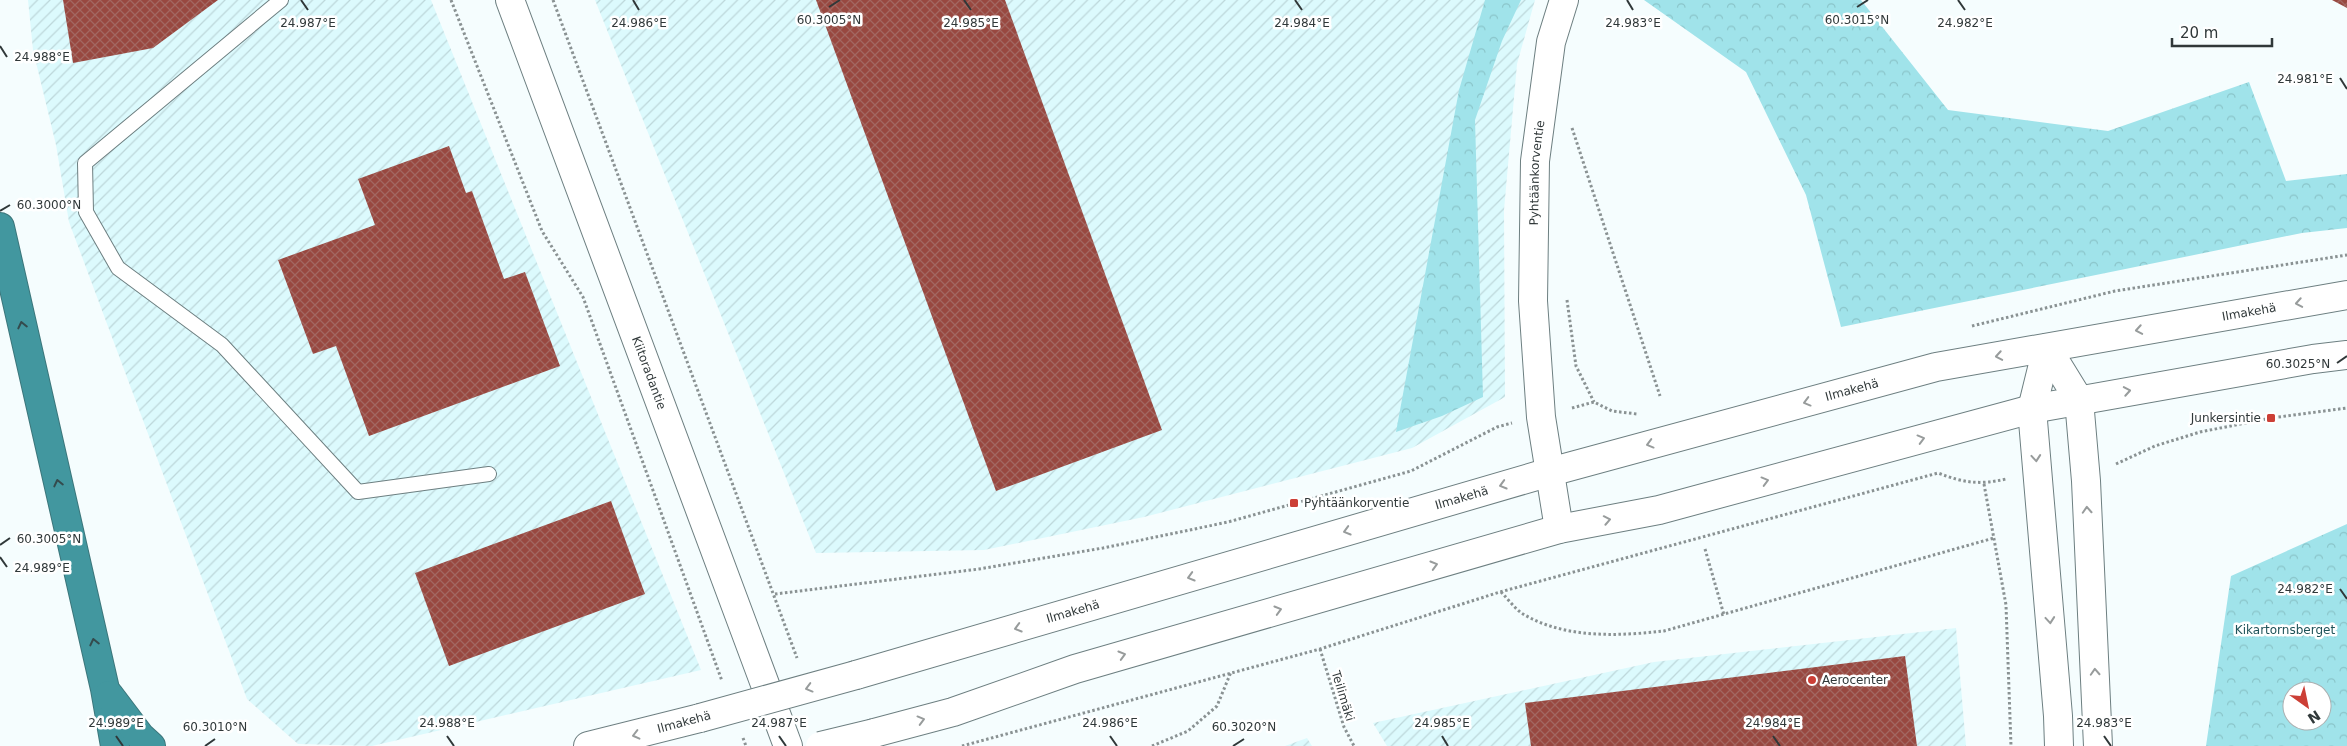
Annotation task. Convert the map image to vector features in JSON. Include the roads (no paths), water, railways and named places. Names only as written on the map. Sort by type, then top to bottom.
[{"type":"highway","points":[[0,227],[105,689],[115,746]]},
{"type":"highway","points":[[105,689],[140,736],[151,746]]},
{"type":"main road","name":"Kiitoradantie","points":[[510,0],[788,746]]},
{"type":"main road","name":"Pyhtäänkorventie","points":[[1559,529],[1541,417],[1533,301],[1535,161],[1551,42],[1564,0]]},
{"type":"main road","name":"Ilmakehä","points":[[588,746],[700,718],[856,675],[1550,472],[1936,367],[2047,348],[2098,337],[2347,295]]},
{"type":"main road","points":[[2047,348],[2079,400],[2098,746]]},
{"type":"main road","points":[[2047,348],[2032,409],[2059,746]]},
{"type":"main road","points":[[820,746],[953,712],[1075,669],[1559,529],[1659,510],[2032,409],[2313,358],[2347,355]]},
{"type":"lane","points":[[281,0],[86,163],[86,212],[118,268],[222,345],[358,492],[489,474]]},
{"type":"place","name":"Junkersintie","points":[[2271,418]]},
{"type":"place","name":"Pyhtäänkorventie","points":[[1294,503]]},
{"type":"place","name":"Aerocenter","points":[[1812,680]]},
{"type":"park label","name":"Kikartornsberget","points":[[2285,630]]}]
